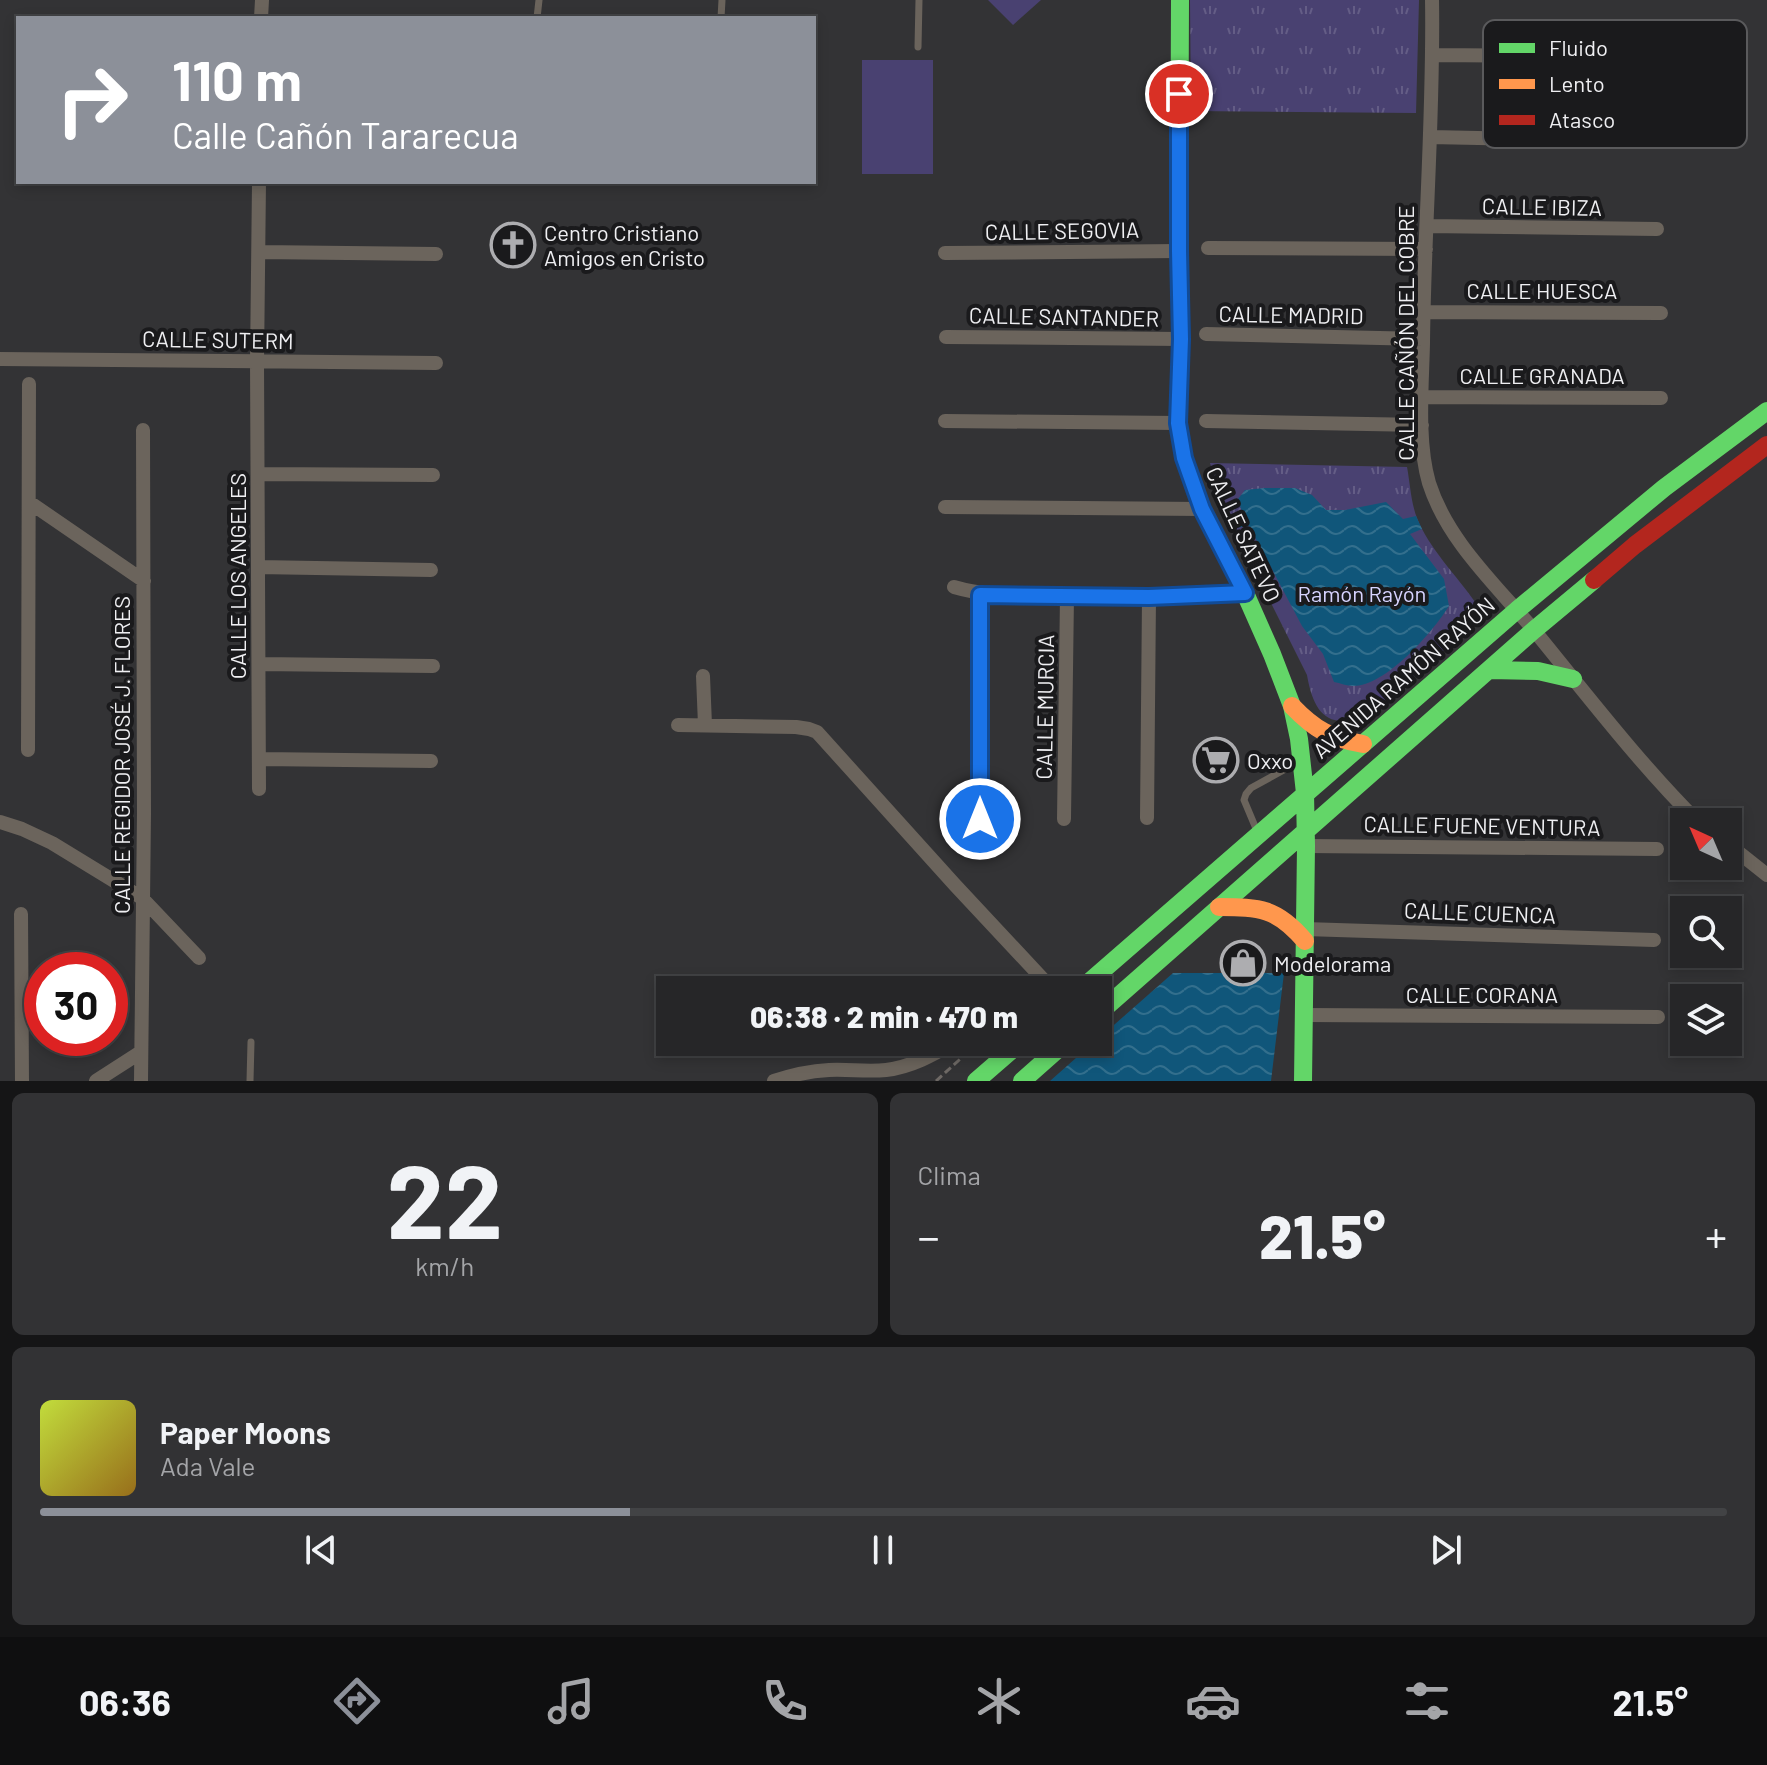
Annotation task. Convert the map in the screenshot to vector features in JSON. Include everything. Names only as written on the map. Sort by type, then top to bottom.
[{"type":"main road","name":"CALLE SATEVO","points":[[1180,0],[1181,339],[1178,423],[1184,458],[1202,509],[1245,593],[1292,706],[1305,793],[1303,1081]]},
{"type":"main road","name":"AVENIDA RAMÓN RAYÓN","points":[[1096,976],[1517,610],[1664,488],[1767,411]]},
{"type":"main road","points":[[1112,1002],[1219,907],[1306,838],[1534,630],[1635,545],[1767,445]]},
{"type":"main road","points":[[1489,670],[1538,671],[1573,679]]},
{"type":"main road","points":[[1292,706],[1323,734],[1363,744]]},
{"type":"main road","points":[[1219,907],[1269,910],[1305,935]]},
{"type":"main road","points":[[976,1081],[1005,1056]]},
{"type":"main road","points":[[1022,1081],[1050,1056]]},
{"type":"street","name":"CALLE CAÑÓN DEL COBRE","points":[[1432,0],[1422,425],[1424,461],[1438,506],[1468,553],[1650,772],[1685,808]]},
{"type":"street","points":[[1433,55],[1483,55]]},
{"type":"street","points":[[1430,137],[1483,138]]},
{"type":"street","name":"CALLE LOS ANGELES","points":[[259,184],[259,789]]},
{"type":"street","name":"CALLE IBIZA","points":[[1427,226],[1657,229]]},
{"type":"street","points":[[1208,248],[1426,249]]},
{"type":"street","name":"CALLE SEGOVIA","points":[[945,253],[1179,251]]},
{"type":"street","points":[[259,252],[436,254]]},
{"type":"street","name":"CALLE HUESCA","points":[[1423,312],[1661,313]]},
{"type":"street","name":"CALLE MADRID","points":[[1206,334],[1423,339]]},
{"type":"street","name":"CALLE SANTANDER","points":[[946,337],[1181,339]]},
{"type":"street","name":"CALLE SUTERM","points":[[0,359],[436,363]]},
{"type":"street","points":[[28,750],[29,384]]},
{"type":"street","name":"CALLE GRANADA","points":[[1422,397],[1661,398]]},
{"type":"street","points":[[945,421],[1178,423]]},
{"type":"street","points":[[1206,421],[1422,425]]},
{"type":"street","name":"CALLE REGIDOR JOSÉ J. FLORES","points":[[141,1081],[143,430]]},
{"type":"street","points":[[258,474],[433,475]]},
{"type":"street","points":[[29,502],[144,581]]},
{"type":"street","points":[[945,507],[1202,509]]},
{"type":"street","points":[[258,567],[431,570]]},
{"type":"street","points":[[954,587],[980,595],[1149,597],[1245,593]]},
{"type":"street","points":[[980,595],[980,819]]},
{"type":"street","name":"CALLE MURCIA","points":[[1064,819],[1067,596]]},
{"type":"street","points":[[1147,818],[1149,597]]},
{"type":"street","points":[[259,664],[433,666]]},
{"type":"street","points":[[703,676],[705,725]]},
{"type":"street","points":[[678,725],[796,727],[817,732],[1040,976]]},
{"type":"street","points":[[260,759],[431,761]]},
{"type":"street","points":[[0,822],[52,843],[142,898],[199,958]]},
{"type":"street","name":"CALLE FUENE VENTURA","points":[[1306,838],[1657,849]]},
{"type":"street","points":[[1742,855],[1767,875]]},
{"type":"street","points":[[21,914],[22,1081]]},
{"type":"street","name":"CALLE CUENCA","points":[[1305,935],[1654,940]]},
{"type":"street","name":"CALLE CORANA","points":[[1305,1015],[1658,1017]]},
{"type":"street","points":[[96,1081],[141,1052]]},
{"type":"street","points":[[774,1081],[828,1070],[885,1070],[909,1065],[930,1056]]},
{"type":"lane","points":[[918,47],[919,0]]},
{"type":"lane","points":[[1258,835],[1244,800],[1246,794],[1251,788],[1302,760]]},
{"type":"lane","points":[[250,1081],[251,1042]]},
{"type":"path","points":[[936,1081],[966,1056]]},
{"type":"green space","points":[[988,0],[1041,0],[1013,25]]},
{"type":"green space","points":[[1190,0],[1419,0],[1416,113],[1191,111]]},
{"type":"green space","points":[[862,60],[933,60],[933,174],[862,174]]},
{"type":"green space","name":"Ramón Rayón","points":[[1210,463],[1407,467],[1413,506],[1422,529],[1475,602],[1473,612],[1478,621],[1373,711],[1346,721],[1327,717],[1314,701],[1307,675],[1224,509]]},
{"type":"water","name":"Ramón Rayón","points":[[1295,488],[1312,495],[1326,510],[1345,510],[1386,502],[1403,519],[1416,516],[1422,529],[1410,534],[1444,579],[1449,606],[1420,643],[1380,677],[1353,686],[1334,682],[1323,654],[1302,626],[1249,526],[1234,528],[1228,517],[1242,512],[1238,499],[1245,490]]},
{"type":"water","points":[[1173,973],[1284,973],[1271,1081],[1050,1081],[1078,1056],[1112,1056],[1112,1027]]},
{"type":"traffic: fast","points":[[1180,0],[1181,339],[1178,423],[1184,458],[1202,509],[1272,654],[1292,706],[1299,739],[1305,793],[1306,846],[1303,1081]]},
{"type":"traffic: fast","points":[[1096,976],[1517,610],[1664,488],[1767,411]]},
{"type":"traffic: fast","points":[[1112,1002],[1594,580]]},
{"type":"traffic: fast","points":[[1489,670],[1538,671],[1573,679]]},
{"type":"traffic: fast","points":[[976,1081],[1005,1056]]},
{"type":"traffic: fast","points":[[1022,1081],[1050,1056]]},
{"type":"traffic: slow","points":[[1292,706],[1324,732],[1363,744]]},
{"type":"traffic: slow","points":[[1219,907],[1267,912],[1286,922],[1305,941]]},
{"type":"traffic: jam","points":[[1594,580],[1767,445]]},
{"type":"place","name":"Centro Cristiano Amigos en Cristo","points":[[513,245]]},
{"type":"place","name":"Oxxo","points":[[1216,760]]},
{"type":"place","name":"Modelorama","points":[[1243,963]]},
{"type":"route","points":[[980,819],[980,595],[1149,597],[1245,593],[1202,509],[1184,458],[1178,423],[1181,339],[1179,94]]}]
